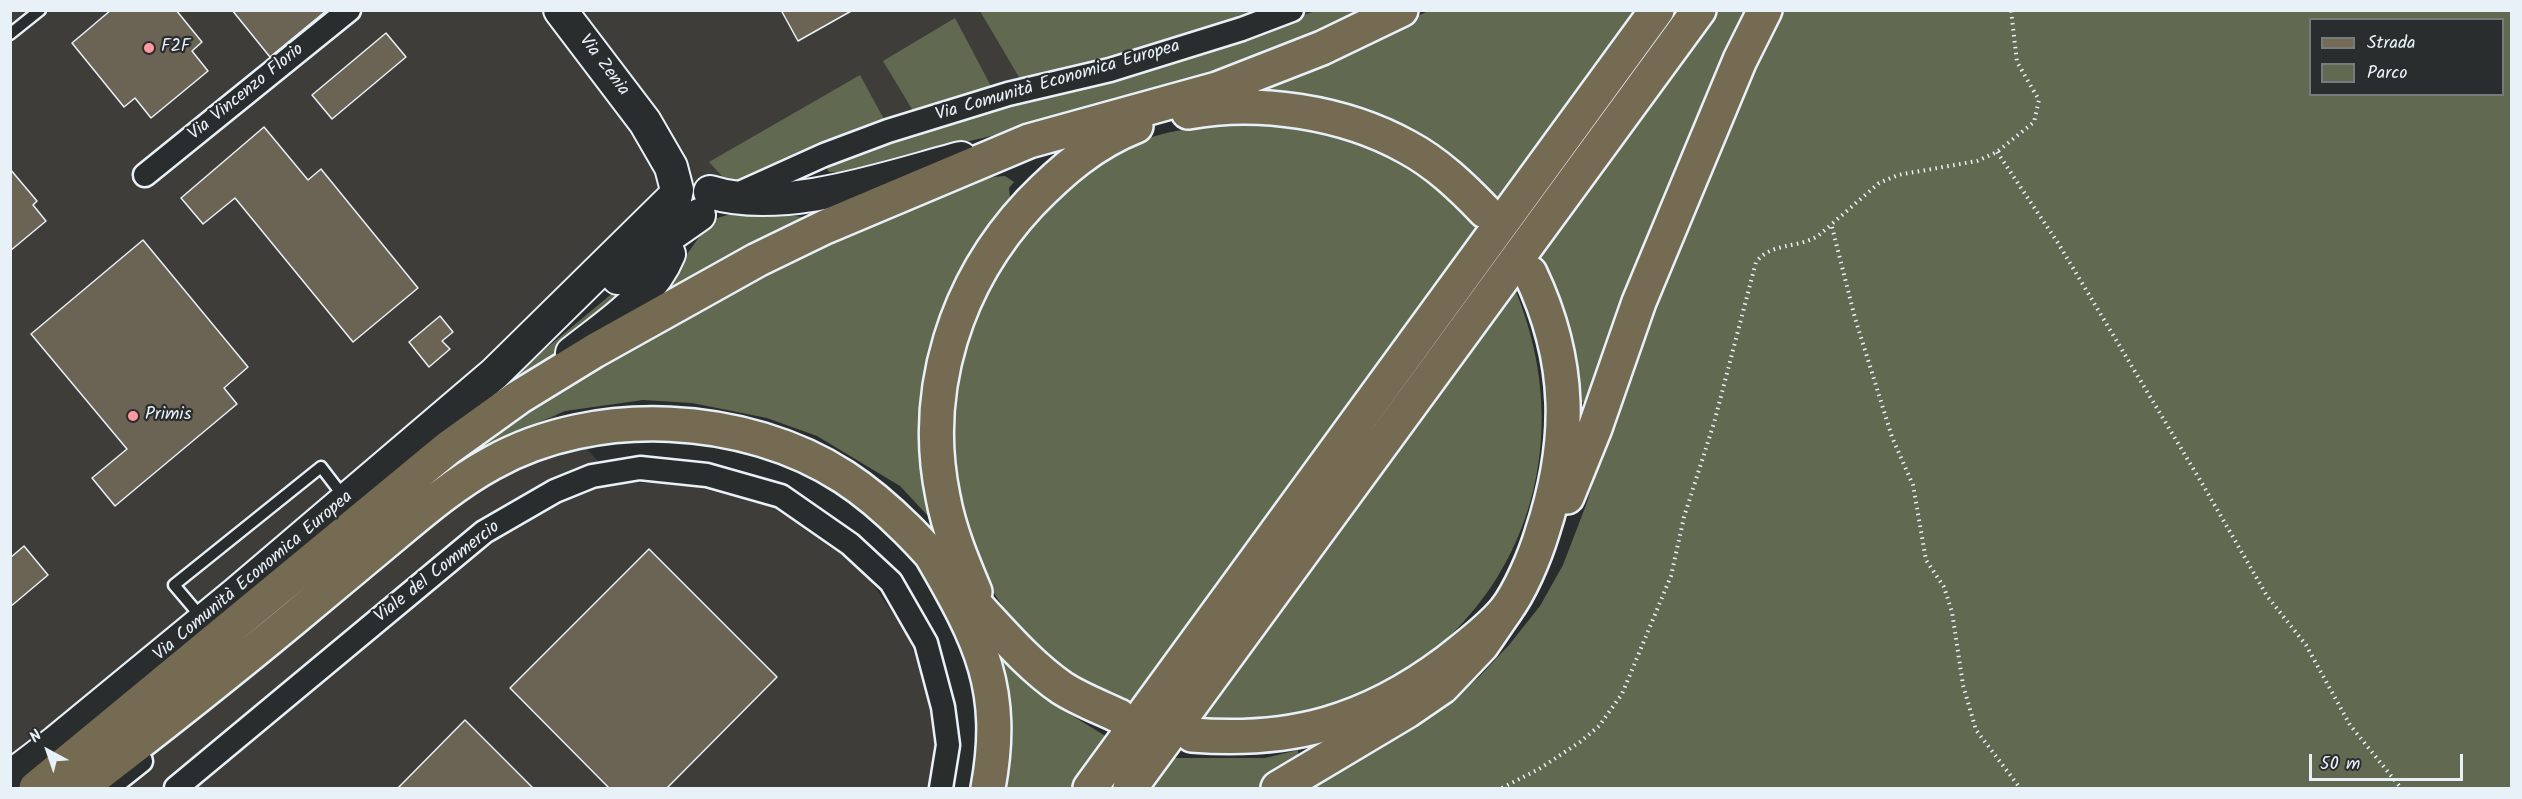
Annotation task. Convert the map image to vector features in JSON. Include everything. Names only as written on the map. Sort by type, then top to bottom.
[{"type":"main road","points":[[36,789],[448,448],[519,397],[594,351],[757,260],[825,227],[1029,141],[1218,89],[1322,48],[1401,10]]},
{"type":"main road","points":[[1090,789],[1658,10]]},
{"type":"main road","points":[[1130,789],[1699,10]]},
{"type":"main road","points":[[1278,789],[1407,711],[1442,687],[1482,645],[1506,610],[1573,486],[1639,302],[1740,60],[1765,10]]},
{"type":"main road","points":[[986,615],[958,551],[943,498],[937,451],[938,406],[948,344],[956,319],[979,270],[1010,225],[1071,163],[1100,143],[1169,115],[1218,89]]},
{"type":"main road","points":[[1169,115],[1204,109],[1273,109],[1310,114],[1355,126],[1407,147],[1428,160],[1449,176],[1485,211]]},
{"type":"main road","points":[[1066,130],[1133,128]]},
{"type":"main road","points":[[1530,273],[1543,302],[1555,341],[1562,381],[1564,413],[1564,437],[1558,477],[1534,559]]},
{"type":"main road","points":[[80,789],[218,681],[414,519],[470,477],[493,462],[526,447],[615,425],[684,425],[719,430],[788,449],[818,462],[846,479],[899,522],[1018,651],[1062,688],[1119,716]]},
{"type":"main road","points":[[933,558],[966,616],[983,656],[995,725],[994,759],[988,789]]},
{"type":"main road","points":[[1192,735],[1224,738],[1274,736],[1299,732],[1370,709],[1414,685],[1461,650],[1506,610]]},
{"type":"street","name":"Via Vincenzo Florio","points":[[145,176],[348,10]]},
{"type":"street","name":"Via Zenia","points":[[560,10],[645,122],[671,167],[689,211]]},
{"type":"street","name":"Via Comunità Economica Europea","points":[[689,211],[824,154],[888,131],[997,97],[1110,70],[1242,29],[1292,10]]},
{"type":"street","points":[[494,374],[689,211],[838,190],[1029,141]]},
{"type":"street","points":[[824,154],[818,162],[818,170],[822,179],[838,190]]},
{"type":"street","points":[[494,374],[561,326],[689,211]]},
{"type":"street","points":[[519,397],[637,300],[658,276],[689,211]]},
{"type":"street","name":"Via Comunità Economica Europea","points":[[10,777],[204,620],[344,496],[494,374]]},
{"type":"street","name":"Viale del Commercio","points":[[176,789],[484,532],[555,491],[592,476],[640,468],[707,475],[781,496],[850,544],[891,582],[926,643],[943,707],[948,745],[941,789]]},
{"type":"street","points":[[107,789],[145,758],[218,681]]},
{"type":"lane","points":[[10,34],[39,10]]},
{"type":"lane","points":[[204,620],[174,585],[321,467],[344,496]]},
{"type":"path","points":[[1502,789],[1539,769],[1580,742],[1599,726],[1622,694],[1671,576],[1684,517],[1714,423],[1756,262],[1771,249],[1807,243],[1832,226],[1857,201],[1880,183],[1898,176],[1977,161],[1997,152],[2034,122],[2039,100],[2017,62],[2011,10]]},
{"type":"path","points":[[1997,152],[2058,243],[2203,484],[2267,596],[2306,645],[2350,725],[2401,789]]},
{"type":"path","points":[[1832,226],[1855,318],[1892,437],[1913,485],[1926,560],[1944,587],[1952,612],[1963,685],[1976,730],[2020,789]]},
{"type":"shaded area","points":[[10,11],[1315,11],[1246,36],[827,159],[658,197],[499,353],[618,483],[682,483],[777,508],[863,570],[907,634],[929,695],[936,743],[932,778],[927,788],[11,788]]},
{"type":"green space","points":[[980,11],[1265,11],[1231,25],[1023,84]]},
{"type":"green space","points":[[1315,11],[1381,11],[1189,84],[1088,113],[839,172],[829,172],[825,166],[827,159],[963,117],[1246,36]]},
{"type":"green space","points":[[1428,11],[1640,11],[1501,201],[1436,149],[1388,121],[1337,102],[1305,96],[1269,95],[1271,79],[1356,47]]},
{"type":"green space","points":[[1715,11],[1750,11],[1683,155],[1642,253],[1623,302],[1590,403],[1580,402],[1565,327],[1539,255]]},
{"type":"green space","points":[[1776,11],[2511,11],[2511,788],[1307,788],[1381,742],[1434,713],[1479,677],[1509,645],[1540,606],[1563,565],[1586,505],[1626,378]]},
{"type":"green space","points":[[955,18],[993,90],[915,114],[883,61]]},
{"type":"green space","points":[[860,75],[886,123],[732,182],[723,177],[709,162]]},
{"type":"green space","points":[[1245,122],[1310,128],[1351,141],[1392,158],[1428,180],[1462,210],[1478,228],[1134,703],[1081,680],[1038,648],[1003,606],[977,559],[960,506],[952,451],[954,395],[967,334],[1000,264],[1018,239],[1075,180],[1103,158],[1146,139],[1194,128]]},
{"type":"green space","points":[[1005,176],[1014,182],[1009,188],[1010,198],[958,275],[941,314],[933,342],[928,370],[924,429],[929,517],[900,486],[817,436],[767,418],[692,403],[643,400],[565,411],[525,428],[467,459],[383,522],[459,457],[585,372],[745,277],[954,189],[993,177]]},
{"type":"green space","points":[[754,211],[803,217],[666,290],[664,287],[711,220],[737,212]]},
{"type":"green space","points":[[650,262],[653,266],[577,337],[543,362],[496,390]]},
{"type":"green space","points":[[1514,287],[1538,371],[1540,453],[1521,529],[1485,596],[1432,652],[1366,693],[1288,716],[1200,719]]},
{"type":"green space","points":[[996,649],[1029,683],[1063,710],[1107,737],[1071,788],[998,788]]},
{"type":"green space","points":[[1298,750],[1299,763],[1260,788],[1151,788],[1174,758],[1265,758]]},
{"type":"building","points":[[111,10],[176,10],[202,42],[192,51],[208,71],[151,118],[135,98],[124,107],[72,43]]},
{"type":"building","points":[[232,10],[327,10],[270,57]]},
{"type":"building","points":[[781,10],[853,10],[798,41]]},
{"type":"building","points":[[386,33],[406,57],[332,119],[312,95]]},
{"type":"building","points":[[264,127],[308,180],[321,169],[418,288],[353,342],[235,198],[203,224],[181,198]]},
{"type":"building","points":[[10,169],[37,201],[33,205],[46,221],[10,251]]},
{"type":"building","points":[[143,240],[248,367],[224,388],[237,404],[115,506],[92,478],[127,449],[31,334]]},
{"type":"building","points":[[440,316],[453,332],[442,341],[450,349],[429,367],[409,342]]},
{"type":"building","points":[[24,546],[48,575],[10,607],[10,558]]},
{"type":"building","points":[[649,549],[777,677],[666,789],[610,789],[510,688]]},
{"type":"building","points":[[465,720],[534,789],[397,789]]},
{"type":"place","name":"F2F","points":[[149,48]]},
{"type":"place","name":"Primis","points":[[133,416]]}]
